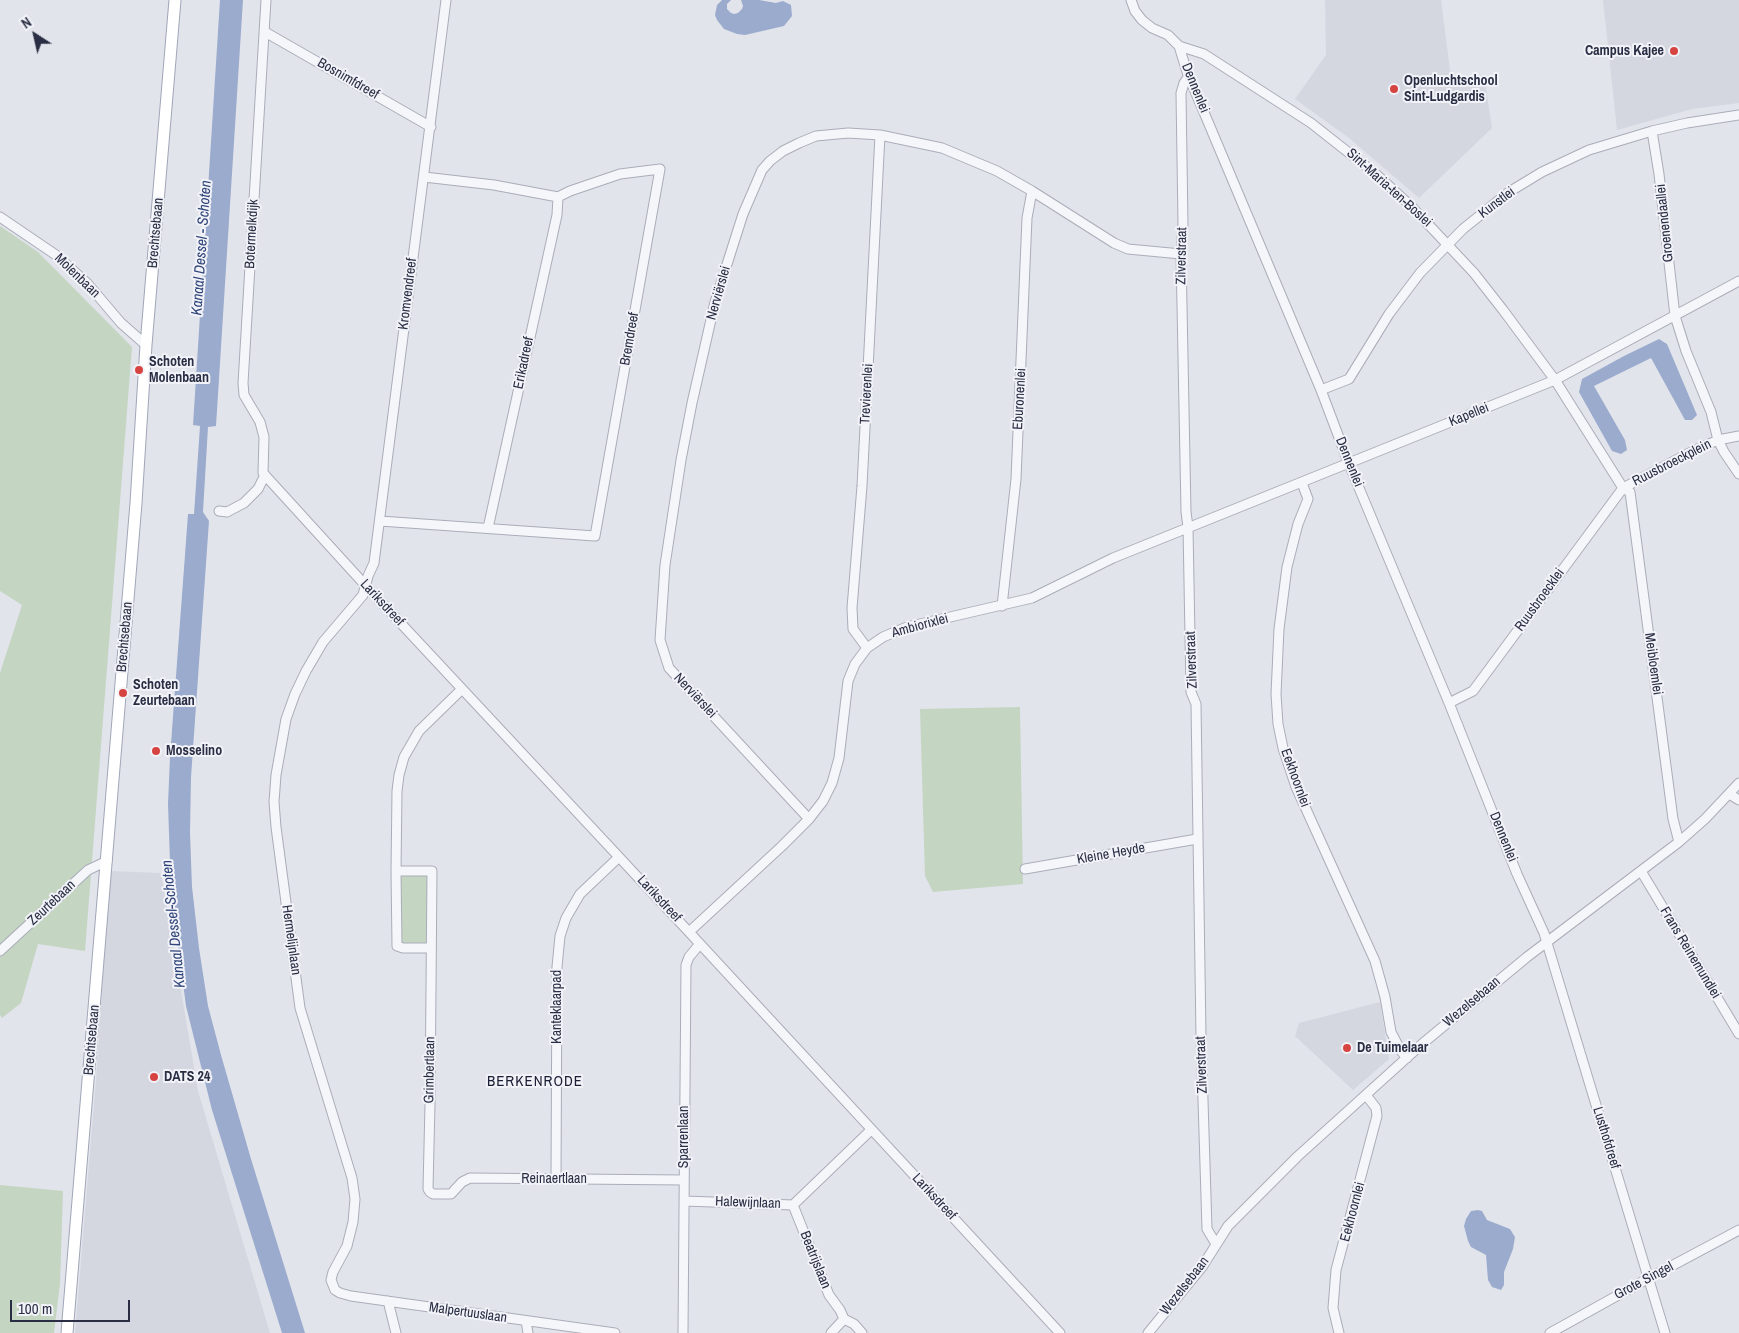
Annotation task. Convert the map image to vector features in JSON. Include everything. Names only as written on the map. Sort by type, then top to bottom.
[{"type":"main road","name":"Brechtsebaan","points":[[68,1333],[175,0]]},
{"type":"street","name":"Botermelkdijk","points":[[265,475],[263,473],[264,437],[260,422],[244,395],[243,382],[266,0]]},
{"type":"street","name":"Kromvendreef","points":[[366,586],[374,563],[380,521],[446,0]]},
{"type":"street","name":"Dennenlei","points":[[1131,0],[1142,20],[1152,28],[1168,35],[1179,46],[1189,76],[1321,390],[1349,464],[1449,703],[1517,874],[1544,933],[1546,942]]},
{"type":"street","name":"Bosnimfdreef","points":[[265,32],[431,127]]},
{"type":"street","name":"Sint-Maria-ten-Boslei","points":[[1179,46],[1204,54],[1256,86],[1311,123],[1377,175],[1411,206],[1474,273],[1555,380]]},
{"type":"street","name":"Zilverstraat","points":[[1189,76],[1181,92],[1183,224],[1181,254],[1186,512],[1188,528],[1191,692],[1196,704],[1197,839],[1207,1230],[1216,1244]]},
{"type":"street","name":"Kunstlei","points":[[1321,390],[1349,379],[1392,309],[1420,273],[1448,244],[1509,192],[1542,172],[1589,150],[1652,131],[1687,123],[1739,115]]},
{"type":"street","name":"Groenendaallei","points":[[1652,131],[1659,174],[1675,316]]},
{"type":"street","name":"Nerviërslei","points":[[810,818],[669,668],[660,640],[665,565],[681,460],[715,302],[743,214],[762,170],[783,151],[816,136],[848,133],[880,136],[942,148],[997,171],[1121,246],[1128,249],[1181,254]]},
{"type":"street","name":"Trevierenlei","points":[[867,648],[853,629],[852,608],[862,486],[880,136]]},
{"type":"street","name":"Bremdreef","points":[[380,521],[595,536],[660,170],[620,174],[558,197]]},
{"type":"street","points":[[424,177],[494,185],[558,197]]},
{"type":"street","name":"Eburonenlei","points":[[1002,606],[1016,479],[1027,218],[1032,191]]},
{"type":"street","name":"Erikadreef","points":[[488,528],[557,215],[558,197]]},
{"type":"street","name":"Molenbaan","points":[[0,217],[56,255],[87,283],[121,323],[146,345]]},
{"type":"street","name":"Kapellei","points":[[1188,528],[1555,380],[1739,281]]},
{"type":"street","name":"Ruusbroeckplein","points":[[1555,380],[1623,488],[1718,440],[1710,412],[1686,351],[1675,316]]},
{"type":"street","points":[[1739,436],[1718,440],[1739,474]]},
{"type":"street","points":[[219,511],[227,512],[244,503],[258,490],[265,475]]},
{"type":"street","name":"Lariksdreef","points":[[265,475],[1060,1333]]},
{"type":"street","name":"Eekhoornlei","points":[[1302,482],[1308,499],[1298,524],[1287,567],[1279,629],[1276,694],[1278,724],[1283,748],[1296,787],[1375,961],[1385,997],[1391,1032],[1407,1058]]},
{"type":"street","name":"Ruusbroecklei","points":[[1449,703],[1473,691],[1623,488]]},
{"type":"street","name":"Meibloemlei","points":[[1623,488],[1630,492],[1673,819],[1679,842]]},
{"type":"street","name":"Ambiorixlei","points":[[689,932],[782,846],[810,818],[823,801],[832,783],[839,758],[848,681],[855,664],[867,648],[889,633],[907,627],[1032,598],[1113,558],[1188,528]]},
{"type":"street","name":"Hermelijnlaan","points":[[351,1296],[335,1290],[331,1280],[333,1272],[347,1246],[353,1222],[355,1199],[352,1178],[300,1008],[274,802],[280,745],[286,718],[295,694],[323,642],[363,595],[366,586]]},
{"type":"street","points":[[431,948],[397,946],[395,925],[397,791],[404,757],[418,731],[462,689]]},
{"type":"street","name":"Wezelsebaan","points":[[1148,1333],[1202,1266],[1228,1226],[1298,1156],[1407,1058],[1546,942],[1679,842],[1706,819],[1739,784]]},
{"type":"street","points":[[1729,794],[1739,800]]},
{"type":"street","name":"Kleine Heyde","points":[[1025,868],[1197,839]]},
{"type":"street","name":"Kanteklaarpad","points":[[556,1179],[557,967],[560,936],[566,918],[577,898],[619,857]]},
{"type":"street","name":"Zeurtebaan","points":[[0,950],[88,870],[107,861]]},
{"type":"street","name":"Grimbertlaan","points":[[396,871],[432,872],[428,1189],[430,1192]]},
{"type":"street","name":"Frans Reinemundlei","points":[[1641,871],[1739,1034]]},
{"type":"street","name":"Lusthofdreef","points":[[1546,942],[1666,1333]]},
{"type":"street","name":"Sparrenlaan","points":[[682,1333],[685,1201],[686,965],[689,957],[699,945]]},
{"type":"street","name":"Eekhoornlei","points":[[1339,1333],[1333,1308],[1336,1270],[1377,1116],[1376,1108],[1366,1095]]},
{"type":"street","name":"Halewijnlaan","points":[[685,1201],[793,1205],[871,1130]]},
{"type":"street","name":"Reinaertlaan","points":[[430,1192],[433,1194],[451,1194],[462,1182],[470,1178],[684,1180]]},
{"type":"street","name":"Beatrijslaan","points":[[793,1205],[829,1295],[844,1319],[854,1324],[862,1333]]},
{"type":"street","name":"Grote Singel","points":[[1550,1333],[1739,1230]]},
{"type":"street","name":"Malpertuuslaan","points":[[351,1296],[615,1333]]},
{"type":"street","points":[[388,1301],[396,1333]]},
{"type":"street","points":[[832,1333],[844,1319]]},
{"type":"street","points":[[526,1321],[528,1333]]},
{"type":"shaded area","name":"Openluchtschool Sint-Ludgardis","points":[[1325,0],[1441,0],[1451,78],[1484,75],[1492,128],[1419,198],[1349,138],[1295,99],[1326,55]]},
{"type":"shaded area","name":"Campus Kajee","points":[[1603,0],[1739,0],[1739,103],[1692,109],[1617,130]]},
{"type":"shaded area","points":[[110,871],[161,873],[198,1091],[270,1333],[75,1333],[96,1080]]},
{"type":"shaded area","name":"De Tuimelaar","points":[[1380,1002],[1389,1059],[1353,1090],[1295,1036],[1299,1023]]},
{"type":"green space","points":[[0,226],[38,252],[132,347],[85,951],[38,944],[21,1003],[2,1018],[0,1015],[0,673],[22,605],[0,591]]},
{"type":"green space","points":[[1020,707],[1023,884],[933,892],[925,876],[920,709]]},
{"type":"green space","points":[[400,874],[424,874],[428,876],[428,941],[426,945],[400,944]]},
{"type":"green space","points":[[0,1185],[63,1191],[60,1283],[54,1333],[0,1333]]},
{"type":"water","points":[[220,0],[243,0],[216,426],[208,427],[203,512],[209,521],[191,777],[190,833],[192,887],[208,1006],[251,1159],[305,1333],[282,1333],[212,1110],[186,1006],[171,892],[168,804],[170,757],[188,514],[194,514],[200,426],[193,425]]},
{"type":"water","points":[[722,0],[731,0],[727,4],[727,9],[734,14],[742,9],[741,0],[759,0],[776,3],[783,1],[791,5],[792,16],[784,26],[745,35],[737,34],[724,29],[717,20],[715,15],[717,5]]},
{"type":"water","points":[[1659,339],[1667,344],[1697,415],[1692,420],[1685,420],[1651,358],[1594,386],[1625,440],[1627,450],[1621,454],[1612,451],[1579,392],[1582,379]]},
{"type":"water","points":[[1471,1211],[1482,1211],[1487,1220],[1510,1229],[1515,1237],[1513,1249],[1504,1272],[1504,1285],[1501,1290],[1492,1287],[1488,1280],[1486,1255],[1471,1247],[1468,1241],[1464,1226],[1466,1219]]},
{"type":"place","name":"Campus Kajee","points":[[1674,51]]},
{"type":"place","name":"Openluchtschool Sint-Ludgardis","points":[[1394,89]]},
{"type":"place","name":"Schoten Molenbaan","points":[[139,370]]},
{"type":"place","name":"Schoten Zeurtebaan","points":[[123,693]]},
{"type":"place","name":"Mosselino","points":[[156,751]]},
{"type":"place","name":"De Tuimelaar","points":[[1347,1048]]},
{"type":"place","name":"DATS 24","points":[[154,1077]]},
{"type":"district","name":"BERKENRODE","points":[[535,1082]]},
{"type":"water label","name":"Kanaal Dessel - Schoten","points":[[202,248]]},
{"type":"water label","name":"Kanaal Dessel-Schoten","points":[[174,924]]}]
